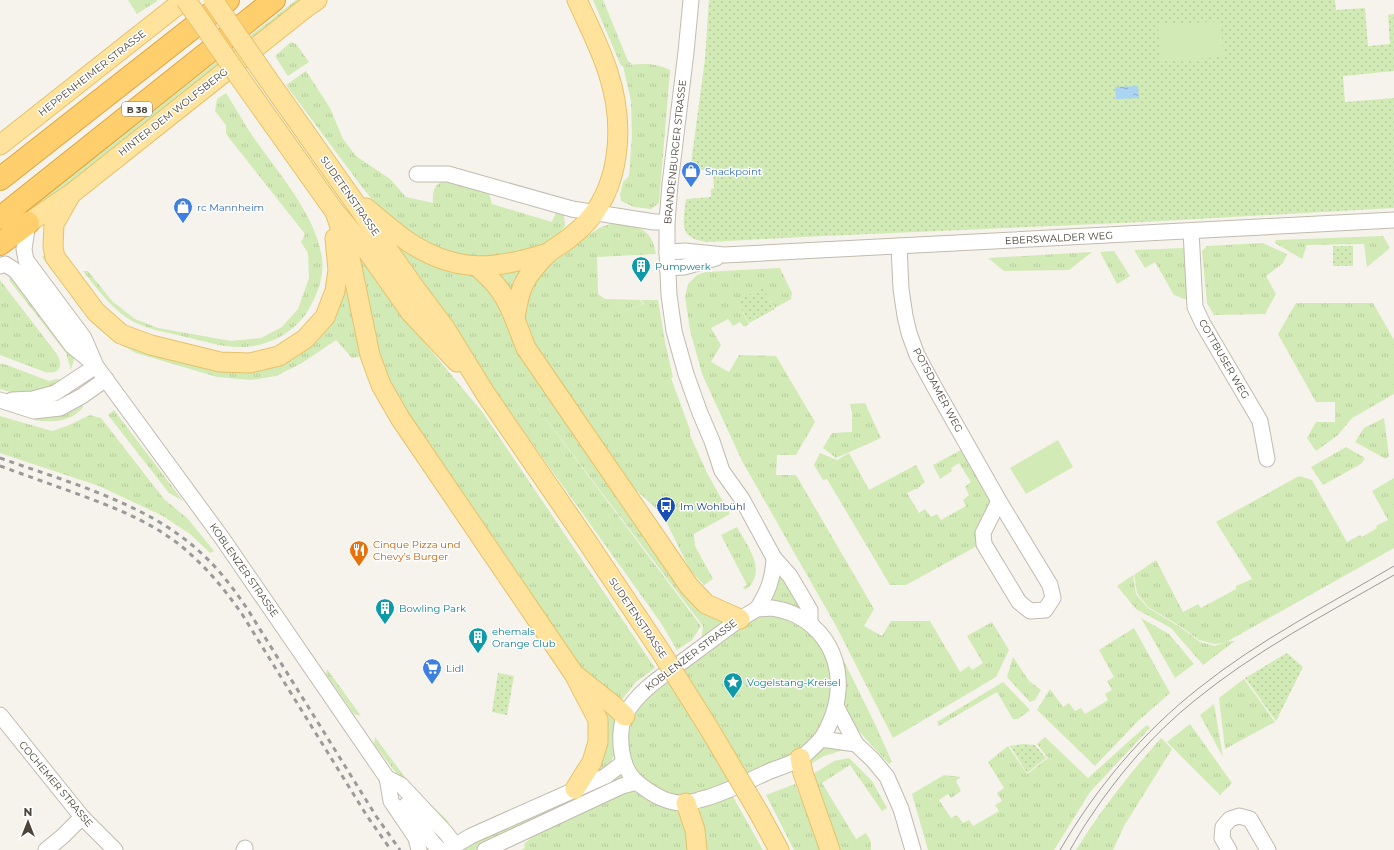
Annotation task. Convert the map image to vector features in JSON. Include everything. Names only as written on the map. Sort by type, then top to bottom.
[{"type":"highway","name":"B 38","points":[[0,180],[228,0]]},
{"type":"highway","name":"B 38","points":[[0,218],[274,0]]},
{"type":"highway","points":[[0,244],[28,223]]},
{"type":"main road","name":"SUDETENSTRASSE","points":[[185,0],[335,212],[362,245],[411,313],[485,393]]},
{"type":"main road","name":"HEPPENHEIMER STRASSE","points":[[0,145],[185,0]]},
{"type":"main road","name":"SUDETENSTRASSE","points":[[213,0],[415,288],[445,328],[485,393],[582,533],[661,652],[710,730],[779,850]]},
{"type":"main road","name":"HINTER DEM WOLFSBERG","points":[[28,223],[71,194],[317,0]]},
{"type":"main road","points":[[514,317],[521,290],[528,276],[548,253],[582,227],[595,212],[606,194],[613,172],[617,149],[618,122],[614,99],[608,74],[599,48],[577,0]]},
{"type":"main road","points":[[71,194],[54,224],[55,257],[96,312],[121,334],[151,345],[220,362],[250,363],[279,356],[305,339],[324,317],[335,291],[338,270],[335,243],[335,212]]},
{"type":"main road","points":[[349,194],[407,240],[448,262],[478,267],[499,266],[548,253]]},
{"type":"main road","points":[[335,212],[349,253],[370,355],[381,385],[400,418],[574,674],[598,720],[598,742],[592,762],[575,789]]},
{"type":"main road","points":[[478,267],[501,292],[514,317],[526,348],[689,586],[706,604],[740,619]]},
{"type":"main road","points":[[574,674],[590,688],[614,704],[625,716]]},
{"type":"main road","points":[[800,758],[803,773],[830,850]]},
{"type":"main road","points":[[686,803],[695,830],[697,850]]},
{"type":"street","name":"BRANDENBURGER STRASSE","points":[[690,0],[667,222],[667,268],[674,331],[686,374],[712,441],[731,465],[742,499],[774,558],[790,576],[810,610],[810,624]]},
{"type":"street","points":[[417,174],[448,174],[572,209],[654,222],[667,222]]},
{"type":"street","name":"EBERSWALDER WEG","points":[[667,252],[685,251],[724,256],[1394,220]]},
{"type":"street","name":"KOBLENZER STRASSE","points":[[28,223],[24,248],[26,260],[84,338],[96,366]]},
{"type":"street","name":"COTTBUSER WEG","points":[[1191,231],[1195,307],[1203,324],[1260,421],[1266,459]]},
{"type":"street","name":"POTSDAMER WEG","points":[[899,246],[901,289],[905,316],[917,355],[934,388],[999,501],[1050,585],[1053,598],[1044,610],[1030,611],[1019,602],[984,544],[983,533],[999,501]]},
{"type":"street","name":"EBERSWALDER WEG","points":[[667,268],[684,267],[724,256]]},
{"type":"street","name":"KOBLENZER STRASSE","points":[[0,266],[5,264],[16,272],[72,346],[96,366],[106,379],[226,544],[387,783],[399,796],[440,850]]},
{"type":"street","points":[[0,400],[33,399],[55,393],[96,366]]},
{"type":"street","points":[[0,400],[34,411],[60,408],[82,396],[106,379]]},
{"type":"street","points":[[757,609],[767,594],[773,575],[774,558]]},
{"type":"street","name":"KOBLENZER STRASSE","points":[[810,624],[798,615],[786,610],[772,608],[757,609],[740,619],[643,691],[625,716],[621,732],[621,747],[624,762],[637,782],[652,794],[669,801],[686,803],[710,797],[800,758],[821,739],[830,723],[836,706]]},
{"type":"street","points":[[810,624],[819,632],[827,643],[833,656],[837,672],[838,688],[836,706],[856,744],[873,760],[886,777],[901,809],[913,850]]},
{"type":"street","name":"COCHEMER STRASSE","points":[[0,715],[82,817],[115,850]]},
{"type":"street","points":[[821,739],[856,744]]},
{"type":"street","name":"KOBLENZER STRASSE","points":[[387,783],[401,785],[446,833],[452,848],[471,836],[606,776],[624,762]]},
{"type":"street","points":[[485,850],[622,786],[637,782]]},
{"type":"street","name":"KOBLENZER STRASSE","points":[[387,783],[391,801],[416,838],[419,850]]},
{"type":"street","points":[[1229,850],[1222,838],[1223,826],[1230,819],[1239,816],[1250,819],[1268,850]]},
{"type":"street","points":[[46,850],[82,817]]},
{"type":"green space","points":[[128,0],[157,0],[157,1],[137,14]]},
{"type":"green space","points":[[296,0],[306,0],[4,236],[0,231]]},
{"type":"green space","points":[[593,0],[603,0],[628,61],[632,64],[626,66],[648,64],[670,70],[659,203],[651,209],[634,207],[621,201],[620,194],[623,182],[629,176],[632,136],[631,101],[623,66],[621,66]]},
{"type":"green space","points":[[709,0],[1335,0],[1336,10],[1365,8],[1368,46],[1390,44],[1388,15],[1394,14],[1394,71],[1343,76],[1345,102],[1394,98],[1394,208],[1143,222],[708,242],[698,240],[691,237],[687,233],[684,215],[686,199],[711,197],[711,189],[714,188],[713,169],[690,171],[705,59]]},
{"type":"green space","points":[[1221,21],[1223,57],[1160,61],[1158,25]]},
{"type":"green space","points":[[291,42],[296,44],[309,62],[288,76],[275,56]]},
{"type":"green space","points":[[306,71],[330,108],[343,139],[356,156],[390,179],[406,197],[433,203],[435,188],[440,182],[448,178],[488,189],[492,204],[552,222],[556,212],[564,214],[565,226],[556,237],[535,250],[508,258],[446,255],[388,219],[362,187],[286,85]]},
{"type":"green space","points":[[226,93],[250,133],[295,195],[312,226],[322,258],[322,276],[316,294],[306,314],[299,322],[292,329],[274,340],[264,344],[243,347],[214,344],[140,325],[119,312],[100,293],[83,271],[88,271],[112,301],[135,319],[158,328],[231,341],[261,338],[282,327],[298,309],[309,278],[308,253],[301,242],[305,234],[226,134],[226,125],[215,111],[217,99]]},
{"type":"green space","points":[[613,223],[636,227],[647,233],[654,245],[656,254],[597,257],[598,294],[605,299],[640,300],[643,304],[595,322],[644,304],[641,300],[658,300],[673,377],[671,378],[690,430],[690,435],[707,473],[730,514],[694,534],[695,546],[713,579],[704,585],[690,570],[663,515],[624,479],[534,348],[524,323],[523,300],[545,266],[599,228]]},
{"type":"green space","points":[[386,235],[475,275],[498,297],[510,334],[525,361],[683,591],[729,621],[701,641],[703,626],[517,381],[701,626],[692,640],[677,650],[661,623],[447,324]]},
{"type":"green space","points":[[1383,236],[1390,248],[1367,267],[1364,244],[1307,245],[1302,259],[1275,243],[1276,240]]},
{"type":"green space","points":[[1263,243],[1287,254],[1283,263],[1266,276],[1276,294],[1265,314],[1214,315],[1207,303],[1202,251],[1207,246]]},
{"type":"green space","points":[[353,246],[414,330],[483,413],[655,668],[636,682],[620,702],[587,678],[385,381]]},
{"type":"green space","points":[[1333,246],[1353,246],[1353,266],[1333,266]]},
{"type":"green space","points":[[1184,248],[1187,300],[1174,295],[1155,262],[1145,268],[1134,250]]},
{"type":"green space","points":[[1114,251],[1130,276],[1117,284],[1100,252]]},
{"type":"green space","points":[[1092,252],[1069,270],[1004,271],[988,258]]},
{"type":"green space","points":[[50,254],[108,331],[272,365],[347,277],[365,356],[352,358],[336,340],[302,363],[276,376],[250,380],[217,377],[136,353],[114,341],[92,323],[42,257]]},
{"type":"green space","points":[[530,266],[512,302],[493,274]]},
{"type":"green space","points":[[780,268],[792,293],[791,299],[775,308],[762,288],[737,302],[749,324],[744,327],[740,322],[733,326],[728,319],[711,328],[721,345],[711,362],[729,372],[739,355],[776,356],[815,422],[796,455],[777,455],[776,475],[796,475],[874,609],[864,626],[882,636],[891,621],[930,621],[960,672],[969,666],[972,670],[983,663],[967,636],[992,622],[1009,650],[996,677],[893,738],[836,626],[742,461],[702,374],[690,330],[685,297],[688,284],[697,275],[706,272]]},
{"type":"green space","points":[[10,275],[68,346],[74,359],[71,370],[66,353],[9,280]]},
{"type":"green space","points":[[0,280],[56,353],[60,361],[60,365],[54,372],[45,372],[0,355]]},
{"type":"green space","points":[[762,287],[775,309],[749,323],[737,302]]},
{"type":"green space","points":[[1296,303],[1373,303],[1394,340],[1394,394],[1352,418],[1338,435],[1316,451],[1307,438],[1316,422],[1335,422],[1335,402],[1316,402],[1278,334]]},
{"type":"green space","points":[[0,364],[4,364],[49,381],[56,379],[63,380],[48,388],[25,393],[17,393],[0,389]]},
{"type":"green space","points":[[865,403],[881,438],[836,458],[823,448],[832,433],[852,432],[852,413],[850,404]]},
{"type":"green space","points":[[83,404],[83,407],[73,416],[61,420],[34,420],[34,418],[48,417],[59,414]]},
{"type":"green space","points":[[114,410],[183,501],[169,493],[108,415]]},
{"type":"green space","points":[[90,415],[101,418],[164,499],[188,519],[214,551],[210,553],[190,534],[163,516],[99,486],[0,453],[0,416],[52,431],[67,426]]},
{"type":"green space","points":[[1384,418],[1389,456],[1386,459],[1355,442],[1364,428]]},
{"type":"green space","points":[[1058,440],[1073,467],[1026,494],[1010,468]]},
{"type":"green space","points":[[1346,447],[1365,458],[1361,464],[1323,485],[1311,467]]},
{"type":"green space","points":[[961,450],[990,499],[988,509],[975,530],[977,546],[906,585],[890,585],[827,479],[823,480],[814,465],[820,453],[837,460],[849,453],[869,490],[916,465],[925,482],[917,489],[907,493],[919,513],[925,509],[931,517],[937,514],[941,520],[966,506],[963,500],[969,495],[965,487],[971,482],[959,463],[951,468],[952,471],[940,479],[933,465]]},
{"type":"green space","points":[[1299,476],[1312,480],[1347,542],[1360,535],[1362,537],[1377,528],[1376,526],[1388,520],[1372,491],[1394,478],[1394,548],[1228,641],[1235,641],[1203,665],[1171,628],[1136,609],[1117,586],[1133,575],[1136,594],[1148,608],[1180,627],[1200,642],[1215,646],[1224,643],[1214,644],[1199,640],[1180,626],[1148,607],[1137,593],[1134,575],[1156,560],[1183,612],[1198,604],[1201,608],[1236,589],[1236,586],[1252,579],[1216,522]]},
{"type":"green space","points":[[737,527],[752,554],[756,569],[755,576],[750,586],[745,590],[743,587],[747,585],[721,535]]},
{"type":"green space","points":[[778,567],[804,612],[786,604],[766,603]]},
{"type":"green space","name":"Vogelstang-Kreisel","points":[[765,616],[786,618],[802,625],[821,646],[831,671],[832,693],[826,717],[815,736],[800,750],[783,760],[706,791],[684,796],[659,790],[640,776],[630,756],[628,737],[634,714],[651,693],[746,621]]},
{"type":"green space","points":[[1141,618],[1169,634],[1194,664],[1175,678]]},
{"type":"green space","points":[[1134,628],[1170,693],[1137,722],[1095,766],[1037,710],[1050,689],[1063,707],[1069,703],[1075,711],[1081,708],[1085,714],[1108,700],[1105,694],[1112,690],[1107,681],[1114,677],[1099,650]]},
{"type":"green space","points":[[1287,653],[1303,667],[1276,721],[1245,678]]},
{"type":"green space","points":[[842,657],[892,762],[889,764],[856,728],[849,718],[846,708],[840,658]]},
{"type":"green space","points":[[1013,657],[1029,681],[1041,690],[1035,700],[1030,702],[1007,677]]},
{"type":"green space","points":[[327,669],[361,716],[354,714],[326,674]]},
{"type":"green space","points":[[498,673],[514,676],[507,715],[492,712]]},
{"type":"green space","points":[[1244,679],[1275,722],[1225,749],[1219,698]]},
{"type":"green space","points":[[1003,682],[1030,710],[1018,719],[1013,719],[997,692],[939,726],[937,722]]},
{"type":"green space","points":[[595,702],[616,718],[615,753],[611,762],[588,782]]},
{"type":"green space","points":[[1214,704],[1223,757],[1200,715]]},
{"type":"green space","points":[[1190,724],[1232,783],[1220,795],[1167,742]]},
{"type":"green space","points":[[1147,725],[1150,728],[1090,792],[1054,850],[928,850],[912,794],[944,775],[961,777],[956,781],[961,791],[951,798],[948,794],[939,800],[951,818],[957,815],[963,823],[969,820],[973,826],[999,811],[995,805],[1002,801],[997,793],[1004,788],[988,762],[1008,746],[1027,774],[1048,758],[1037,744],[1045,737],[1088,778]]},
{"type":"green space","points":[[375,737],[404,776],[449,822],[446,826],[400,778],[374,744]]},
{"type":"green space","points":[[1161,738],[1172,749],[1124,826],[1113,850],[1076,850],[1116,792]]},
{"type":"green space","points":[[1023,744],[1035,745],[1046,758],[1027,773],[1010,746]]},
{"type":"green space","points":[[835,747],[844,750],[824,756],[809,765],[816,753],[825,748]]},
{"type":"green space","points":[[849,758],[872,781],[887,808],[882,811],[850,765],[822,783],[856,839],[866,833],[871,842],[871,850],[834,850],[813,774],[834,761]]},
{"type":"green space","points":[[622,775],[625,780],[474,850],[464,850],[466,847]]},
{"type":"green space","points":[[795,784],[822,850],[794,850],[766,795]]},
{"type":"green space","points":[[623,791],[636,792],[653,802],[672,808],[684,816],[690,850],[521,850],[525,848],[524,844],[537,833]]},
{"type":"green space","points":[[732,795],[763,850],[703,850],[699,811],[702,805]]},
{"type":"water","points":[[1138,86],[1139,98],[1116,99],[1115,87]]},
{"type":"tram line","points":[[1060,850],[1089,805],[1122,762],[1178,705],[1246,654],[1294,624],[1394,566]]},
{"type":"tram line","points":[[1070,850],[1100,803],[1124,771],[1179,713],[1217,683],[1266,649],[1394,575]]},
{"type":"railway","points":[[0,458],[79,485],[131,507],[156,520],[179,535],[214,565],[248,610],[376,816],[400,850]]},
{"type":"railway","points":[[0,466],[114,508],[140,520],[176,542],[195,558],[220,585],[242,614],[367,816],[391,850]]},
{"type":"place","name":"Snackpoint","points":[[691,188]]},
{"type":"place","name":"rc Mannheim","points":[[183,224]]},
{"type":"place","name":"Pumpwerk","points":[[641,283]]},
{"type":"place","name":"Im Wohlbühl","points":[[666,523]]},
{"type":"place","name":"Cinque Pizza und Chevy’s Burger","points":[[359,567]]},
{"type":"place","name":"Bowling Park","points":[[385,625]]},
{"type":"place","name":"ehemals Orange Club","points":[[478,654]]},
{"type":"place","name":"Lidl","points":[[432,685]]},
{"type":"place","name":"Vogelstang-Kreisel","points":[[733,699]]}]
